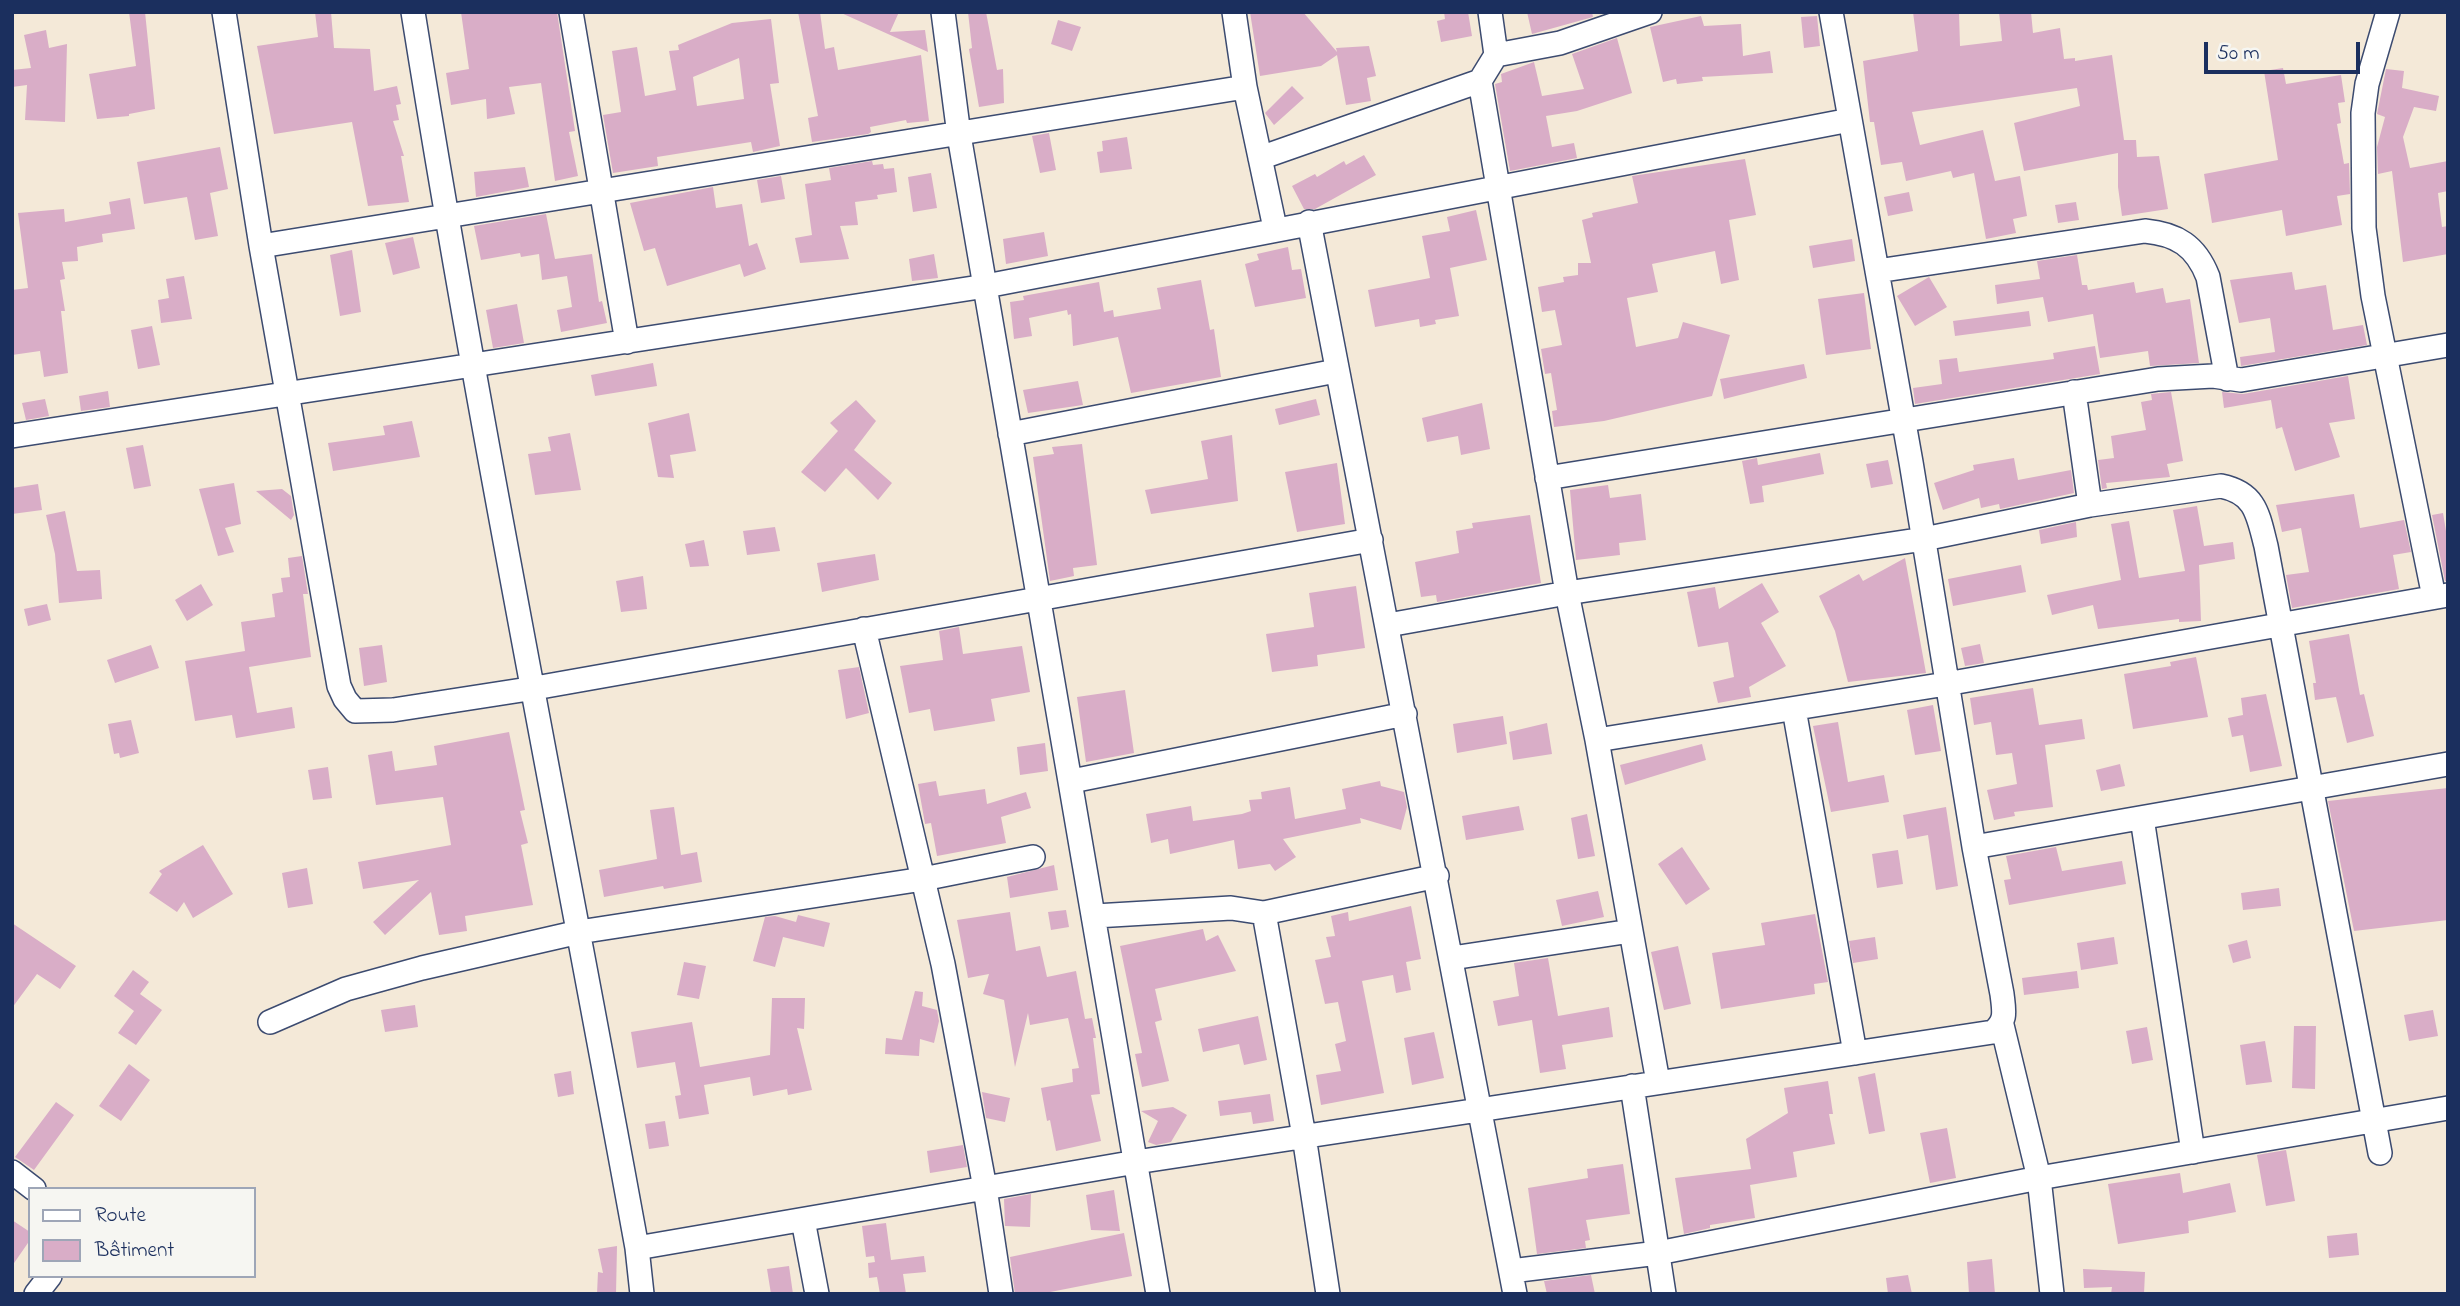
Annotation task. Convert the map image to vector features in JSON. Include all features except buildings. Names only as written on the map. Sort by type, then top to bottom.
[{"type":"street","points":[[224,12],[261,246],[339,686],[355,711],[372,712],[535,688],[1371,540]]},
{"type":"street","points":[[413,12],[472,366],[535,688],[637,1248],[642,1294]]},
{"type":"street","points":[[571,12],[628,342]]},
{"type":"street","points":[[943,12],[959,135],[1158,1294]]},
{"type":"street","points":[[1234,12],[1245,87],[1275,228]]},
{"type":"street","points":[[1260,158],[1480,81],[1496,55],[1490,12]]},
{"type":"street","points":[[1496,55],[1560,43],[1650,12]]},
{"type":"street","points":[[1831,12],[1924,539],[1974,847],[2002,994],[2005,1016],[2002,1025],[2039,1178],[2052,1294]]},
{"type":"street","points":[[1597,740],[1946,684],[2441,596],[2369,274],[2362,167],[2367,84],[2388,12]]},
{"type":"street","points":[[1480,81],[1567,593],[1597,740],[1658,1082]]},
{"type":"street","points":[[261,246],[1245,87]]},
{"type":"street","points":[[12,436],[986,286],[1275,228],[1498,190],[1850,120]]},
{"type":"street","points":[[1309,222],[1336,371],[1437,876],[1515,1294]]},
{"type":"street","points":[[1877,271],[2145,231],[2170,234],[2192,249],[2202,261],[2208,277],[2227,379]]},
{"type":"street","points":[[1547,478],[2182,376],[2241,380],[2448,345]]},
{"type":"street","points":[[1010,434],[1336,371]]},
{"type":"street","points":[[2074,392],[2090,505]]},
{"type":"street","points":[[1388,625],[1567,593],[1924,539],[2090,505],[2221,486],[2238,489],[2249,499],[2260,522],[2380,1153]]},
{"type":"street","points":[[864,629],[943,964],[1002,1294]]},
{"type":"street","points":[[1794,709],[1855,1053]]},
{"type":"street","points":[[1072,781],[1405,714]]},
{"type":"street","points":[[1974,847],[2448,764]]},
{"type":"street","points":[[2142,818],[2193,1152]]},
{"type":"street","points":[[270,1023],[346,989],[422,968],[579,932],[923,879],[1033,857]]},
{"type":"street","points":[[1095,916],[1231,908],[1264,913],[1437,876]]},
{"type":"street","points":[[1264,913],[1304,1136],[1328,1294]]},
{"type":"street","points":[[1452,958],[1631,931]]},
{"type":"street","points":[[637,1248],[1136,1162],[1993,1032],[2002,1025]]},
{"type":"street","points":[[1632,1086],[1664,1294]]},
{"type":"street","points":[[1511,1271],[1658,1252],[2039,1178],[2448,1108]]},
{"type":"street","points":[[12,1172],[31,1187]]},
{"type":"street","points":[[803,1220],[817,1294]]},
{"type":"street","points":[[36,1294],[48,1278]]}]
